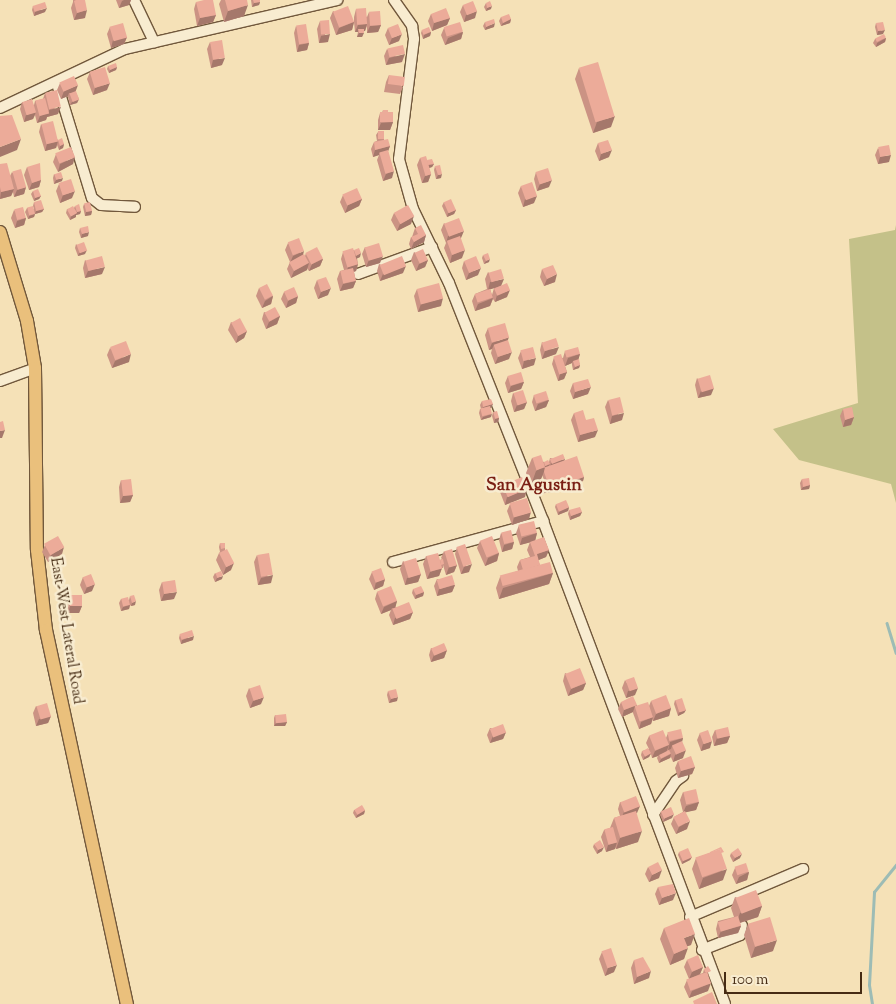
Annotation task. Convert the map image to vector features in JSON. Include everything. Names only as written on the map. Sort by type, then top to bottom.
[{"type":"main road","name":"East-West Lateral Road","points":[[0,232],[27,321],[35,368],[37,550],[52,664],[127,1004]]},
{"type":"street","points":[[134,0],[154,42]]},
{"type":"street","points":[[0,108],[125,49],[337,0]]},
{"type":"street","points":[[394,0],[412,26],[414,39],[399,159],[413,209],[449,282],[543,521],[702,950],[725,1004]]},
{"type":"street","points":[[57,81],[92,198],[101,205],[135,207]]},
{"type":"street","points":[[358,274],[432,247]]},
{"type":"street","points":[[0,381],[35,368]]},
{"type":"street","points":[[393,562],[543,521]]},
{"type":"street","points":[[653,815],[676,781],[683,776]]},
{"type":"street","points":[[690,917],[803,868]]},
{"type":"street","points":[[702,950],[740,935],[742,925]]},
{"type":"shaded area","points":[[896,225],[896,503],[891,484],[799,460],[773,429],[858,403],[849,239],[895,230]]},
{"type":"building","points":[[85,0],[87,10],[77,13],[74,1]]},
{"type":"building","points":[[213,0],[216,15],[200,18],[196,2]]},
{"type":"building","points":[[225,0],[247,0],[248,5],[228,11]]},
{"type":"building","points":[[253,0],[260,0],[260,2],[254,3]]},
{"type":"building","points":[[473,1],[477,11],[467,15],[463,5]]},
{"type":"building","points":[[490,1],[492,6],[487,8],[486,3]]},
{"type":"building","points":[[45,2],[47,8],[34,12],[33,6]]},
{"type":"building","points":[[348,6],[354,22],[339,28],[333,12]]},
{"type":"building","points":[[366,8],[367,24],[357,25],[356,9]]},
{"type":"building","points":[[446,8],[450,18],[434,23],[431,14]]},
{"type":"building","points":[[380,11],[381,25],[370,26],[369,12]]},
{"type":"building","points":[[509,14],[511,19],[503,23],[501,17]]},
{"type":"building","points":[[494,19],[495,23],[486,27],[485,22]]},
{"type":"building","points":[[329,20],[330,34],[321,35],[320,21]]},
{"type":"building","points":[[460,22],[463,32],[447,37],[444,27]]},
{"type":"building","points":[[883,22],[885,30],[878,31],[876,23]]},
{"type":"building","points":[[123,23],[127,37],[114,41],[110,27]]},
{"type":"building","points":[[306,24],[309,43],[299,44],[296,26]]},
{"type":"building","points":[[398,24],[402,34],[392,38],[388,28]]},
{"type":"building","points":[[429,27],[431,32],[423,35],[422,30]]},
{"type":"building","points":[[358,29],[364,29],[364,33],[359,33]]},
{"type":"building","points":[[884,34],[886,38],[877,42],[875,39]]},
{"type":"building","points":[[222,40],[225,58],[213,60],[210,42]]},
{"type":"building","points":[[403,45],[405,54],[389,57],[387,49]]},
{"type":"building","points":[[598,62],[615,117],[596,122],[579,68]]},
{"type":"building","points":[[116,63],[117,67],[110,70],[108,66]]},
{"type":"building","points":[[105,67],[110,83],[95,88],[90,72]]},
{"type":"building","points":[[389,75],[405,77],[404,86],[388,84]]},
{"type":"building","points":[[74,76],[78,85],[63,92],[59,83]]},
{"type":"building","points":[[57,90],[61,107],[49,109],[45,93]]},
{"type":"building","points":[[76,91],[79,99],[73,102],[69,94]]},
{"type":"building","points":[[45,98],[49,113],[39,116],[35,101]]},
{"type":"building","points":[[32,99],[36,112],[27,115],[22,102]]},
{"type":"building","points":[[380,112],[393,112],[393,122],[380,122]]},
{"type":"building","points":[[12,115],[21,139],[0,147],[0,116]]},
{"type":"building","points":[[53,121],[58,141],[46,144],[41,124]]},
{"type":"building","points":[[378,131],[384,131],[384,139],[378,139]]},
{"type":"building","points":[[62,138],[64,144],[60,146],[58,140]]},
{"type":"building","points":[[388,139],[390,146],[375,150],[374,142]]},
{"type":"building","points":[[608,140],[612,150],[601,154],[598,143]]},
{"type":"building","points":[[889,145],[891,155],[880,157],[878,147]]},
{"type":"building","points":[[71,147],[75,157],[59,164],[55,153]]},
{"type":"building","points":[[388,150],[394,171],[385,174],[379,152]]},
{"type":"building","points":[[426,156],[431,174],[425,176],[420,158]]},
{"type":"building","points":[[432,159],[434,164],[428,165],[427,160]]},
{"type":"building","points":[[7,163],[14,189],[1,192],[0,164]]},
{"type":"building","points":[[40,163],[41,180],[32,183],[27,167]]},
{"type":"building","points":[[440,165],[442,174],[438,175],[435,166]]},
{"type":"building","points":[[548,168],[552,180],[540,184],[536,172]]},
{"type":"building","points":[[21,169],[26,187],[18,190],[12,171]]},
{"type":"building","points":[[61,172],[63,178],[56,180],[54,174]]},
{"type":"building","points":[[71,179],[75,191],[63,195],[59,183]]},
{"type":"building","points":[[532,182],[537,196],[526,200],[521,186]]},
{"type":"building","points":[[357,188],[362,199],[347,205],[342,195]]},
{"type":"building","points":[[38,189],[41,196],[35,198],[33,191]]},
{"type":"building","points":[[451,199],[456,210],[449,213],[444,202]]},
{"type":"building","points":[[41,200],[44,209],[36,211],[34,202]]},
{"type":"building","points":[[90,202],[92,211],[86,212],[84,203]]},
{"type":"building","points":[[79,204],[81,211],[77,212],[75,206]]},
{"type":"building","points":[[408,205],[414,216],[400,224],[394,213]]},
{"type":"building","points":[[33,206],[35,214],[29,215],[27,207]]},
{"type":"building","points":[[73,206],[77,213],[71,216],[67,210]]},
{"type":"building","points":[[23,207],[26,218],[17,220],[14,209]]},
{"type":"building","points":[[459,218],[464,231],[449,237],[444,224]]},
{"type":"building","points":[[421,225],[426,235],[414,242],[411,237],[418,234],[415,228]]},
{"type":"building","points":[[88,226],[89,232],[82,234],[80,228]]},
{"type":"building","points":[[460,236],[465,250],[452,255],[447,241]]},
{"type":"building","points":[[299,238],[304,251],[293,255],[288,242]]},
{"type":"building","points":[[84,242],[87,250],[80,253],[77,245]]},
{"type":"building","points":[[379,243],[383,256],[369,261],[365,247]]},
{"type":"building","points":[[317,247],[323,259],[311,264],[305,253]]},
{"type":"building","points":[[353,248],[358,264],[347,267],[342,251]]},
{"type":"building","points":[[359,248],[361,253],[356,256],[354,250]]},
{"type":"building","points":[[423,249],[428,260],[420,264],[415,253]]},
{"type":"building","points":[[488,253],[490,259],[486,261],[483,255]]},
{"type":"building","points":[[304,254],[309,263],[294,271],[289,262]]},
{"type":"building","points":[[102,256],[105,267],[88,271],[86,260]]},
{"type":"building","points":[[402,256],[406,266],[384,275],[380,265]]},
{"type":"building","points":[[476,256],[481,268],[469,273],[464,261]]},
{"type":"building","points":[[553,265],[557,274],[547,279],[542,269]]},
{"type":"building","points":[[353,268],[356,281],[343,284],[340,271]]},
{"type":"building","points":[[501,269],[504,279],[491,282],[489,273]]},
{"type":"building","points":[[326,277],[331,288],[321,292],[317,280]]},
{"type":"building","points":[[439,283],[443,298],[421,304],[417,289]]},
{"type":"building","points":[[507,283],[510,290],[497,296],[494,288]]},
{"type":"building","points":[[267,284],[273,296],[265,300],[259,288]]},
{"type":"building","points":[[294,287],[298,296],[288,301],[284,291]]},
{"type":"building","points":[[490,289],[493,298],[478,303],[475,294]]},
{"type":"building","points":[[275,307],[280,316],[269,322],[265,313]]},
{"type":"building","points":[[240,318],[247,331],[238,336],[231,323]]},
{"type":"building","points":[[505,323],[509,337],[492,342],[488,328]]},
{"type":"building","points":[[556,338],[559,347],[545,351],[542,343]]},
{"type":"building","points":[[508,340],[512,352],[498,357],[494,345]]},
{"type":"building","points":[[126,341],[131,354],[115,360],[110,347]]},
{"type":"building","points":[[533,347],[536,358],[523,361],[520,350]]},
{"type":"building","points":[[578,347],[580,354],[566,358],[565,351]]},
{"type":"building","points":[[561,354],[567,372],[559,375],[553,356]]},
{"type":"building","points":[[579,359],[580,365],[575,367],[573,361]]},
{"type":"building","points":[[521,372],[524,382],[511,386],[508,376]]},
{"type":"building","points":[[710,375],[714,388],[702,392],[698,379]]},
{"type":"building","points":[[588,379],[591,387],[575,392],[573,383]]},
{"type":"building","points":[[523,390],[527,402],[518,405],[513,393]]},
{"type":"building","points":[[546,391],[549,400],[536,404],[534,395]]},
{"type":"building","points":[[620,397],[624,413],[612,415],[608,400]]},
{"type":"building","points":[[491,399],[493,404],[483,407],[482,401]]},
{"type":"building","points":[[490,406],[492,414],[482,416],[480,408]]},
{"type":"building","points":[[852,407],[854,417],[845,420],[843,409]]},
{"type":"building","points":[[583,410],[586,420],[594,418],[598,430],[580,435],[574,413]]},
{"type":"building","points":[[497,411],[499,418],[495,419],[493,412]]},
{"type":"building","points":[[3,421],[5,430],[0,431],[0,422]]},
{"type":"building","points":[[563,454],[565,459],[552,464],[550,459]]},
{"type":"building","points":[[541,455],[545,467],[536,470],[532,458]]},
{"type":"building","points":[[577,456],[584,477],[550,489],[544,472],[545,467]]},
{"type":"building","points":[[548,460],[550,464],[545,466],[544,462]]},
{"type":"building","points":[[522,477],[527,489],[508,497],[503,485]]},
{"type":"building","points":[[809,478],[810,485],[803,487],[802,479]]},
{"type":"building","points":[[131,479],[133,495],[123,496],[121,480]]},
{"type":"building","points":[[545,482],[548,488],[539,493],[536,487]]},
{"type":"building","points":[[527,498],[531,512],[514,517],[510,503]]},
{"type":"building","points":[[566,500],[569,507],[559,512],[556,504]]},
{"type":"building","points":[[580,507],[582,512],[571,516],[569,510]]},
{"type":"building","points":[[534,521],[537,533],[521,537],[518,525]]},
{"type":"building","points":[[511,530],[514,542],[504,544],[501,532]]},
{"type":"building","points":[[58,536],[64,547],[50,555],[44,544]]},
{"type":"building","points":[[492,536],[499,553],[487,558],[480,541]]},
{"type":"building","points":[[544,537],[549,550],[537,554],[540,565],[523,570],[520,560],[535,556],[530,542]]},
{"type":"building","points":[[220,543],[225,543],[225,548],[221,549]]},
{"type":"building","points":[[465,544],[472,564],[463,567],[456,547]]},
{"type":"building","points":[[227,549],[234,563],[226,567],[219,553]]},
{"type":"building","points":[[452,549],[457,565],[449,568],[444,551]]},
{"type":"building","points":[[269,553],[273,575],[261,577],[257,555]]},
{"type":"building","points":[[438,553],[442,568],[431,572],[426,556]]},
{"type":"building","points":[[416,558],[421,574],[409,578],[404,562]]},
{"type":"building","points":[[443,559],[444,564],[441,565],[440,560]]},
{"type":"building","points":[[550,562],[553,573],[503,586],[500,575]]},
{"type":"building","points":[[381,568],[385,579],[376,583],[372,571]]},
{"type":"building","points":[[221,571],[223,576],[217,578],[215,573]]},
{"type":"building","points":[[91,574],[95,584],[87,588],[83,577]]},
{"type":"building","points":[[452,575],[455,585],[440,589],[437,580]]},
{"type":"building","points":[[175,580],[177,592],[164,594],[162,582]]},
{"type":"building","points":[[391,586],[397,601],[383,606],[377,592]]},
{"type":"building","points":[[421,586],[424,592],[416,595],[413,589]]},
{"type":"building","points":[[70,595],[82,595],[82,606],[70,606]]},
{"type":"building","points":[[134,595],[136,601],[132,603],[130,596]]},
{"type":"building","points":[[128,597],[130,605],[123,606],[121,599]]},
{"type":"building","points":[[409,602],[413,612],[396,619],[392,609]]},
{"type":"building","points":[[192,630],[194,636],[181,640],[180,634]]},
{"type":"building","points":[[444,643],[447,650],[434,656],[431,648]]},
{"type":"building","points":[[580,668],[586,683],[571,689],[565,674]]},
{"type":"building","points":[[634,677],[638,688],[630,691],[626,680]]},
{"type":"building","points":[[260,685],[264,697],[254,701],[250,688]]},
{"type":"building","points":[[396,689],[398,697],[391,699],[388,691]]},
{"type":"building","points":[[666,695],[671,708],[656,714],[651,701]]},
{"type":"building","points":[[633,696],[637,705],[624,710],[621,702]]},
{"type":"building","points":[[682,698],[686,710],[679,713],[675,700]]},
{"type":"building","points":[[648,702],[653,717],[640,722],[635,706]]},
{"type":"building","points":[[47,703],[51,716],[41,720],[36,706]]},
{"type":"building","points":[[286,714],[287,722],[276,723],[275,715]]},
{"type":"building","points":[[503,724],[506,732],[493,737],[490,729]]},
{"type":"building","points":[[728,727],[730,736],[717,739],[715,730]]},
{"type":"building","points":[[681,729],[683,738],[669,741],[667,732]]},
{"type":"building","points":[[663,730],[669,745],[655,750],[649,736]]},
{"type":"building","points":[[708,730],[712,741],[704,744],[700,733]]},
{"type":"building","points":[[682,741],[686,750],[676,755],[672,745]]},
{"type":"building","points":[[648,748],[651,753],[645,757],[642,752]]},
{"type":"building","points":[[669,750],[671,754],[661,759],[659,755]]},
{"type":"building","points":[[691,756],[695,767],[681,771],[678,761]]},
{"type":"building","points":[[696,789],[699,802],[686,805],[683,792]]},
{"type":"building","points":[[636,796],[640,806],[624,813],[620,802]]},
{"type":"building","points":[[362,805],[365,810],[357,815],[354,810]]},
{"type":"building","points":[[671,807],[674,814],[664,819],[661,811]]},
{"type":"building","points":[[636,811],[642,831],[620,838],[614,818]]},
{"type":"building","points":[[685,811],[690,821],[678,827],[673,817]]},
{"type":"building","points":[[613,827],[617,842],[608,845],[604,829]]},
{"type":"building","points":[[600,840],[604,847],[598,850],[594,844]]},
{"type":"building","points":[[721,847],[724,852],[721,853],[720,849],[710,853],[710,852]]},
{"type":"building","points":[[688,848],[692,857],[683,861],[679,852]]},
{"type":"building","points":[[738,848],[742,854],[735,858],[731,853]]},
{"type":"building","points":[[720,849],[727,869],[702,877],[695,857]]},
{"type":"building","points":[[658,862],[662,870],[652,875],[648,867]]},
{"type":"building","points":[[746,863],[749,872],[737,875],[735,867]]},
{"type":"building","points":[[673,884],[676,893],[662,898],[658,887]]},
{"type":"building","points":[[756,890],[762,906],[742,914],[735,898]]},
{"type":"building","points":[[738,916],[741,926],[721,932],[718,922]]},
{"type":"building","points":[[770,917],[777,940],[755,947],[748,924]]},
{"type":"building","points":[[689,918],[695,934],[684,938],[688,948],[674,954],[664,928]]},
{"type":"building","points":[[611,948],[617,965],[607,968],[602,951]]},
{"type":"building","points":[[698,955],[703,967],[692,972],[687,960]]},
{"type":"building","points":[[643,957],[651,971],[637,977],[634,960]]},
{"type":"building","points":[[708,966],[711,971],[707,973],[704,969]]},
{"type":"building","points":[[707,972],[711,983],[690,991],[686,980]]},
{"type":"building","points":[[712,992],[717,1004],[694,1004],[693,1001]]},
{"type":"waterway","points":[[887,623],[896,653]]},
{"type":"waterway","points":[[872,1004],[869,985],[874,892],[896,865]]},
{"type":"district","name":"San Agustin","points":[[534,486]]}]
